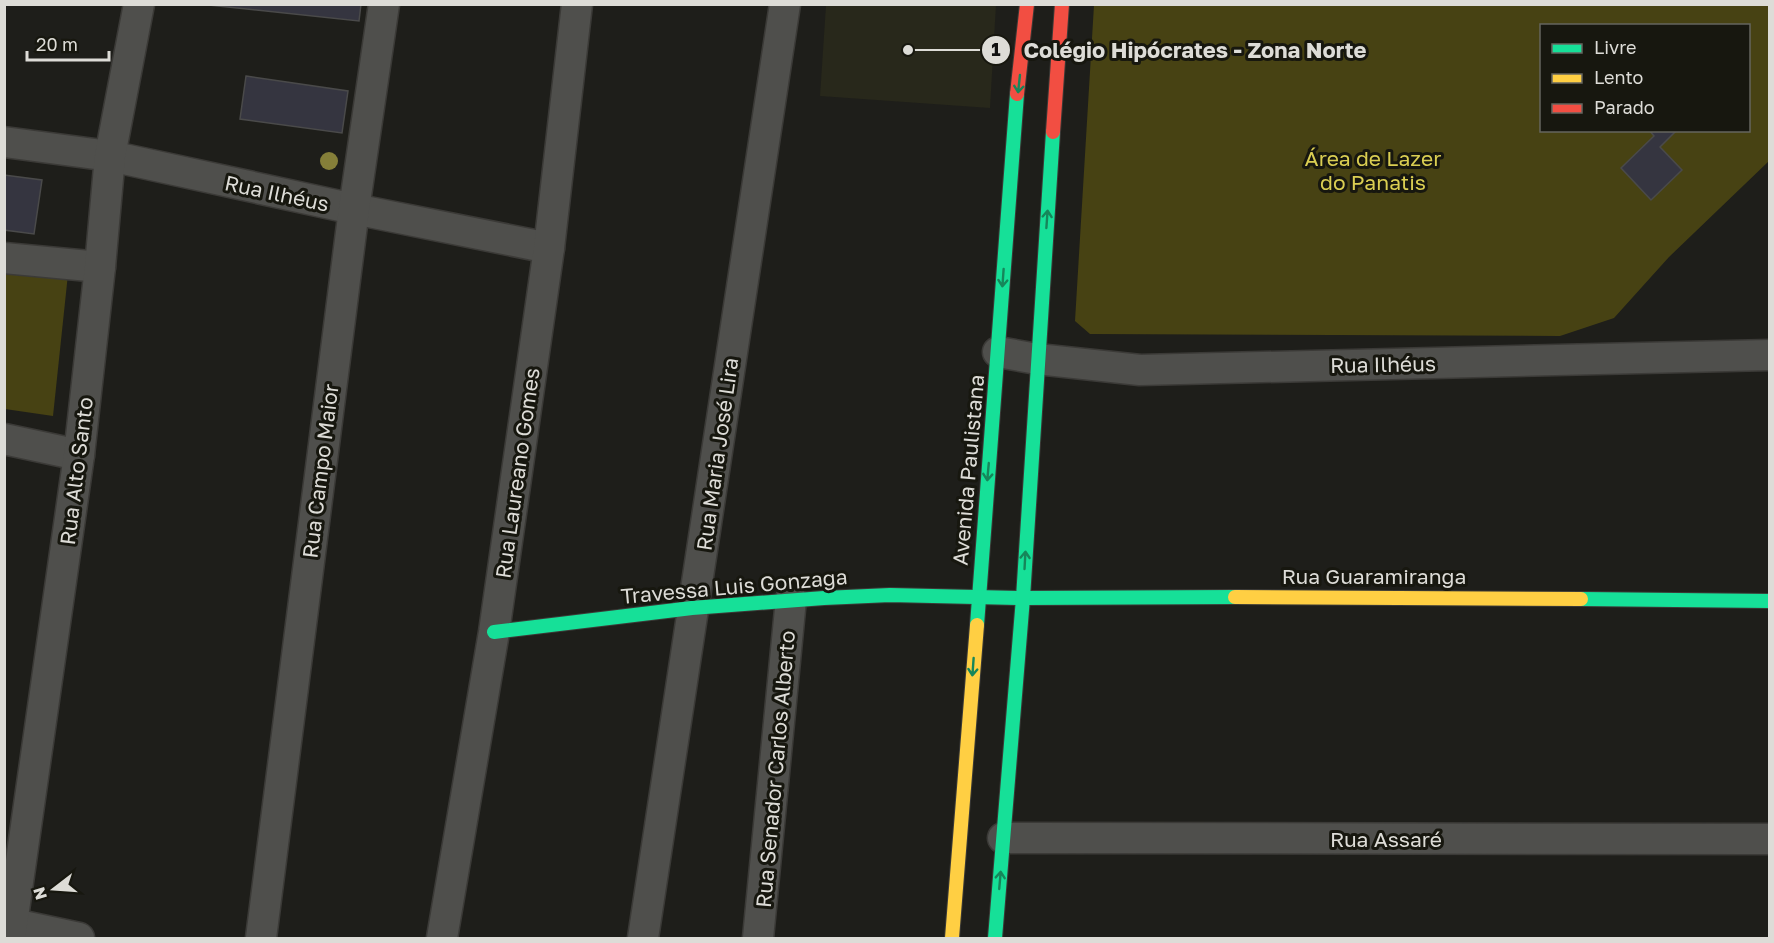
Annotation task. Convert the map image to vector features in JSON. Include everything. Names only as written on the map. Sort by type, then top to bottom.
[{"type":"main road","name":"Avenida Paulistana","points":[[952,939],[1012,145],[1027,4]]},
{"type":"main road","points":[[995,939],[1023,598],[1062,4]]},
{"type":"main road","points":[[1042,120],[1053,135]]},
{"type":"main road","name":"Travessa Luis Gonzaga","points":[[494,632],[694,607],[791,599],[978,595]]},
{"type":"main road","name":"Rua Guaramiranga","points":[[978,595],[1023,598],[1348,596],[1770,601]]},
{"type":"street","name":"Rua Alto Santo","points":[[9,928],[79,455],[110,156],[139,4]]},
{"type":"street","name":"Rua Campo Maior","points":[[261,939],[354,209],[384,4]]},
{"type":"street","name":"Rua Laureano Gomes","points":[[442,939],[494,632],[549,248],[577,4]]},
{"type":"street","name":"Rua Maria José Lira","points":[[643,939],[785,4]]},
{"type":"street","name":"Rua Ilhéus","points":[[4,142],[110,156],[354,209],[549,248]]},
{"type":"street","points":[[4,258],[100,267]]},
{"type":"street","name":"Rua Ilhéus","points":[[998,352],[1037,359],[1140,370],[1770,355]]},
{"type":"street","points":[[4,439],[79,455]]},
{"type":"street","name":"Rua Senador Carlos Alberto","points":[[758,939],[791,599]]},
{"type":"street","name":"Rua Assaré","points":[[1003,838],[1770,839]]},
{"type":"street","points":[[9,928],[79,939]]},
{"type":"shaded area","points":[[826,5],[996,5],[990,108],[820,96]]},
{"type":"green space","name":"Área de Lazer do Panatis","points":[[1094,5],[1769,5],[1769,161],[1669,257],[1614,318],[1560,336],[1090,334],[1075,321]]},
{"type":"green space","points":[[5,267],[68,274],[53,416],[5,409]]},
{"type":"building","points":[[199,4],[361,4],[359,21]]},
{"type":"building","points":[[246,76],[348,91],[342,133],[240,119]]},
{"type":"building","points":[[1651,132],[1675,132],[1660,147],[1682,170],[1651,200],[1621,168],[1654,136]]},
{"type":"building","points":[[4,175],[42,180],[34,234],[4,230]]},
{"type":"traffic: fast","points":[[977,625],[1017,94]]},
{"type":"traffic: fast","points":[[995,938],[1023,598],[1053,132]]},
{"type":"traffic: fast","points":[[494,632],[692,608],[824,598],[890,595],[1023,598],[1235,597]]},
{"type":"traffic: fast","points":[[1581,599],[1770,601]]},
{"type":"traffic: slow","points":[[1235,597],[1581,599]]},
{"type":"traffic: slow","points":[[952,938],[977,625]]},
{"type":"traffic: jam","points":[[1017,94],[1027,4]]},
{"type":"traffic: jam","points":[[1053,132],[1062,4]]},
{"type":"place","name":"Colégio Hipócrates - Zona Norte","points":[[908,50]]}]
